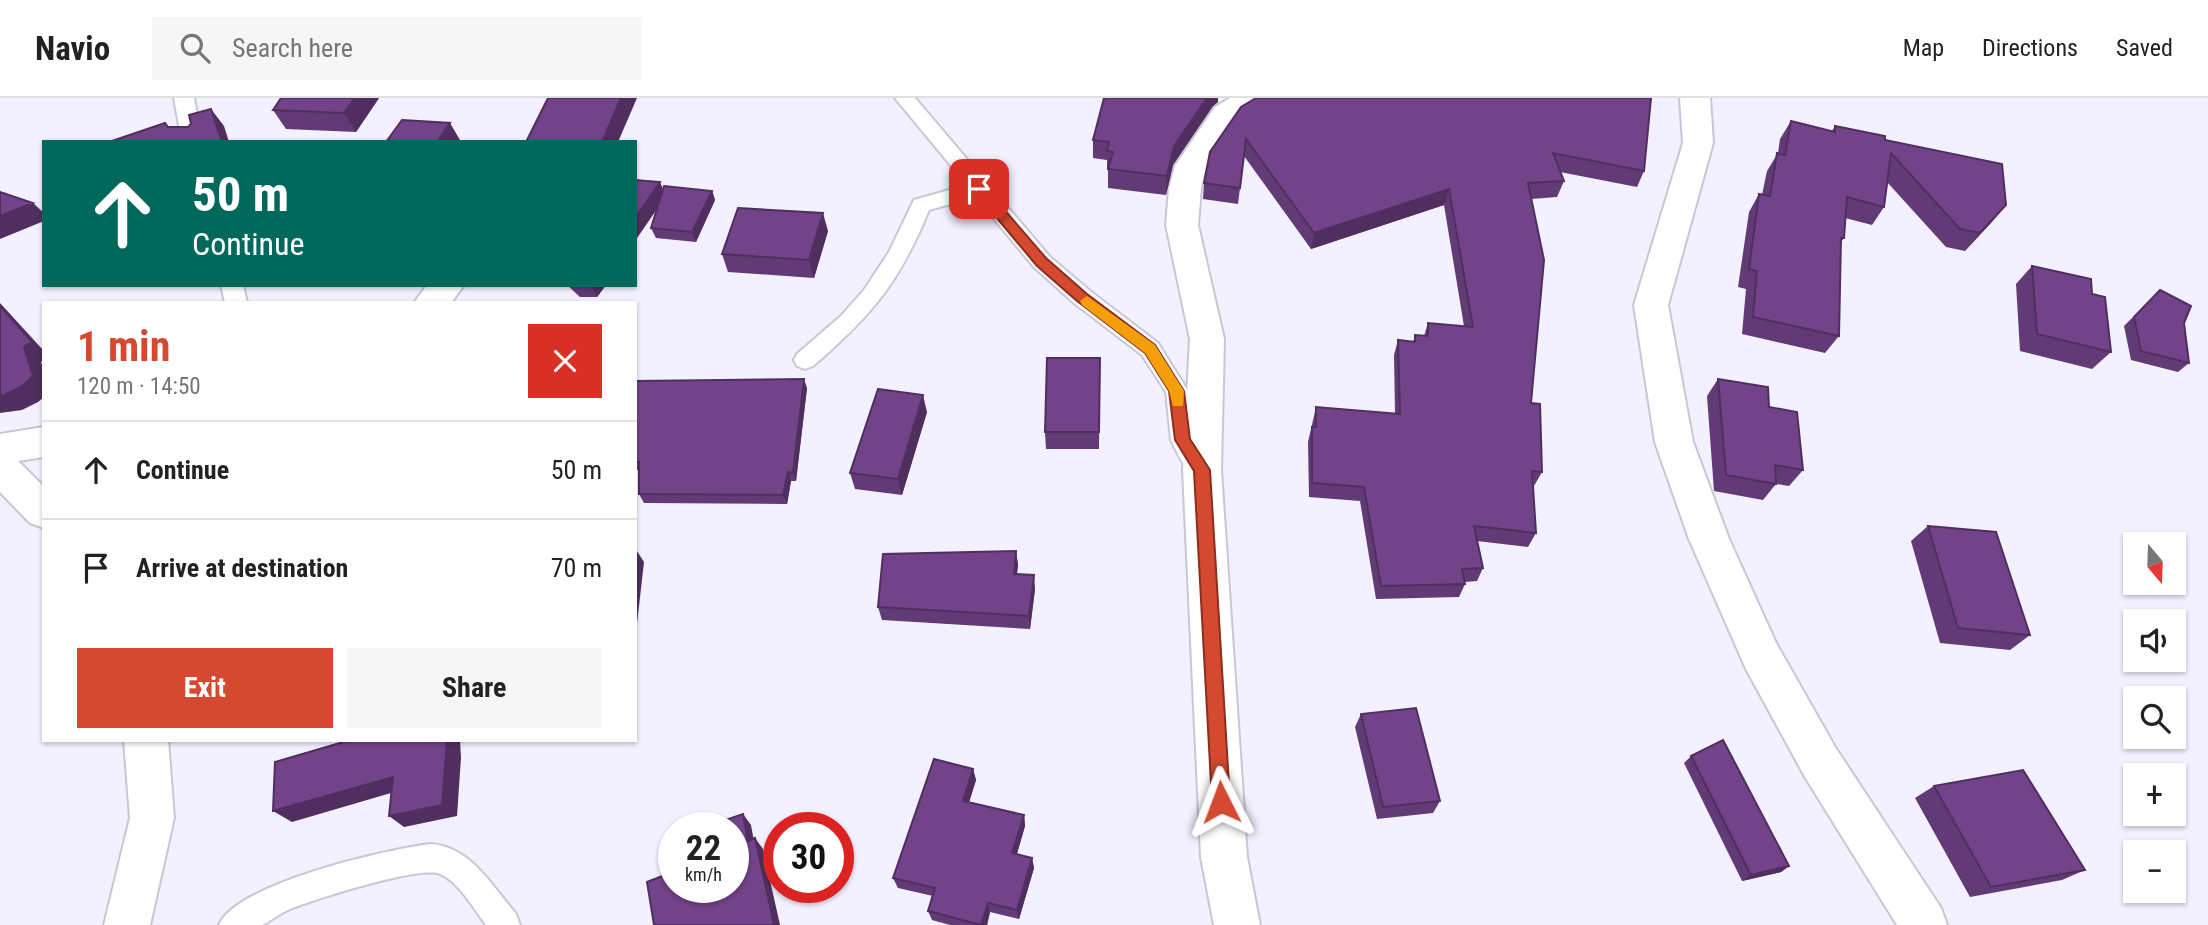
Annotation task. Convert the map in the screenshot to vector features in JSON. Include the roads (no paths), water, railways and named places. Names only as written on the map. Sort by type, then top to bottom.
[{"type":"street","points":[[1237,925],[1224,856],[1202,470],[1207,339],[1182,225],[1185,188],[1191,166],[1226,114],[1253,98]]},
{"type":"street","points":[[1695,98],[1698,143],[1651,305],[1674,442],[1709,538],[1760,656],[1820,762],[1924,925]]},
{"type":"street","points":[[433,301],[445,287]]},
{"type":"street","points":[[0,449],[42,442]]},
{"type":"street","points":[[0,468],[42,510]]},
{"type":"street","points":[[127,925],[152,818],[146,742]]},
{"type":"lane","points":[[184,98],[192,140]]},
{"type":"lane","points":[[905,98],[942,139],[979,189],[1042,262],[1082,298],[1150,349],[1177,391],[1183,440],[1202,470]]},
{"type":"lane","points":[[805,360],[837,333],[872,296],[911,229],[920,205],[979,189]]},
{"type":"lane","points":[[234,925],[258,909],[283,898],[420,858],[439,858],[456,868],[505,925]]}]
